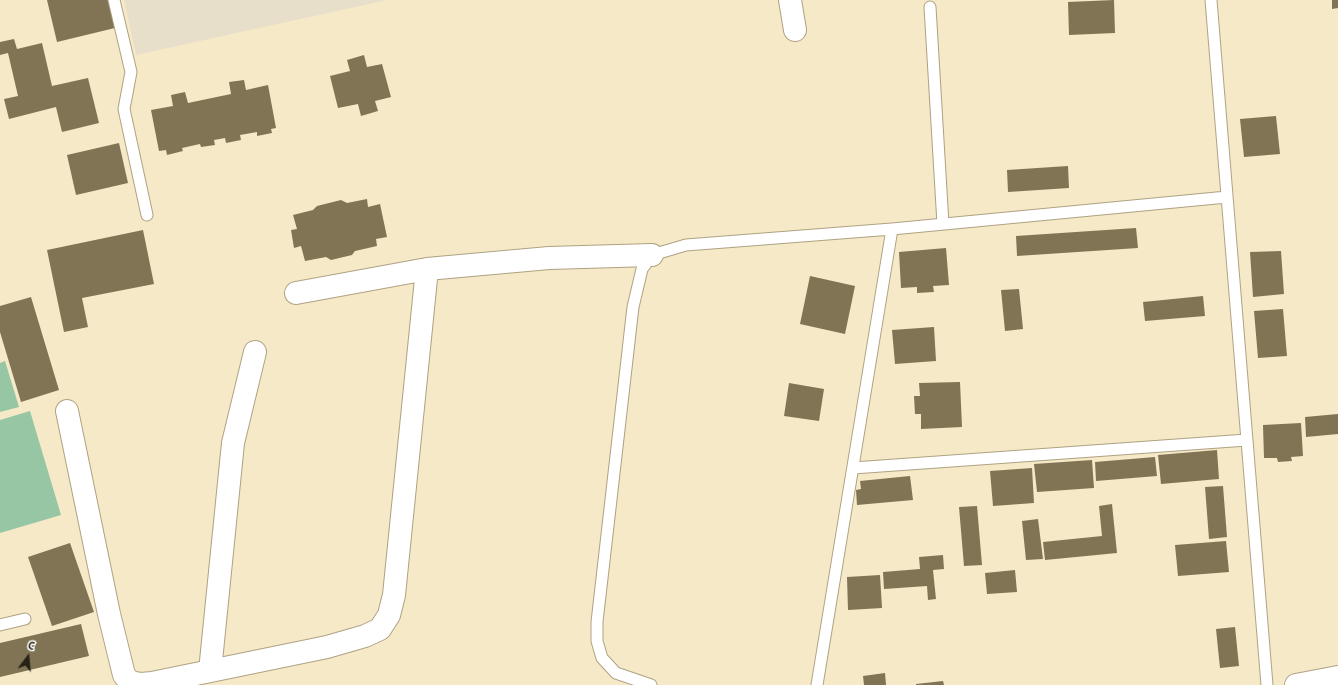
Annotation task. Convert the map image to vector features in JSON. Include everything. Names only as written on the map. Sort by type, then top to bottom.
[{"type":"street","points":[[790,0],[795,30]]},
{"type":"street","points":[[296,293],[427,269],[549,258],[652,255]]},
{"type":"street","points":[[67,411],[109,614],[124,675],[130,682],[141,684],[210,671],[327,647],[365,636],[380,629],[389,615],[394,595],[427,269]]},
{"type":"street","points":[[210,671],[233,443],[255,352]]},
{"type":"street","points":[[1296,685],[1338,677]]},
{"type":"lane","points":[[114,0],[131,72],[124,109],[147,214]]},
{"type":"lane","points":[[1211,0],[1267,685]]},
{"type":"lane","points":[[930,7],[943,224]]},
{"type":"lane","points":[[651,685],[616,673],[602,658],[597,641],[597,622],[633,307],[642,270],[652,255],[686,245],[892,229],[1227,197]]},
{"type":"lane","points":[[818,685],[892,229]]},
{"type":"lane","points":[[853,468],[1247,440]]},
{"type":"lane","points":[[0,625],[25,619]]},
{"type":"shaded area","points":[[124,0],[387,0],[136,55]]},
{"type":"green space","points":[[5,361],[19,407],[0,412],[0,363]]},
{"type":"green space","points":[[30,411],[61,515],[0,533],[0,420]]},
{"type":"building","points":[[47,0],[112,0],[119,27],[57,42]]},
{"type":"building","points":[[1114,0],[1115,33],[1069,35],[1068,2]]},
{"type":"building","points":[[1332,0],[1338,0],[1338,8],[1332,9]]},
{"type":"building","points":[[14,39],[17,49],[42,43],[52,86],[88,78],[99,123],[62,132],[56,107],[9,119],[4,99],[18,96],[8,53],[0,55],[0,42]]},
{"type":"building","points":[[364,55],[367,67],[382,64],[391,97],[375,101],[378,111],[361,116],[358,104],[338,108],[330,76],[350,71],[347,60]]},
{"type":"building","points":[[244,80],[246,90],[268,85],[276,128],[271,129],[272,133],[257,136],[257,132],[240,135],[241,140],[226,143],[225,138],[214,140],[215,145],[201,147],[200,144],[182,148],[183,151],[167,155],[166,150],[159,151],[151,110],[173,106],[171,95],[185,92],[188,103],[231,94],[229,82]]},
{"type":"building","points":[[1276,116],[1280,154],[1244,157],[1240,119]]},
{"type":"building","points":[[119,143],[128,183],[76,195],[67,155]]},
{"type":"building","points":[[1068,166],[1069,188],[1008,192],[1007,170]]},
{"type":"building","points":[[367,199],[368,207],[380,204],[387,237],[376,239],[377,246],[355,251],[352,255],[331,260],[326,257],[305,261],[301,246],[294,248],[291,230],[297,229],[293,215],[313,210],[317,206],[341,200],[347,203]]},
{"type":"building","points":[[1136,228],[1138,248],[1017,256],[1016,236]]},
{"type":"building","points":[[143,230],[154,284],[82,298],[88,327],[64,332],[47,250]]},
{"type":"building","points":[[946,248],[949,285],[933,286],[934,292],[917,293],[917,287],[901,288],[899,252]]},
{"type":"building","points":[[1281,251],[1284,294],[1253,297],[1250,252]]},
{"type":"building","points":[[810,276],[855,286],[845,334],[800,324]]},
{"type":"building","points":[[1019,289],[1023,329],[1005,331],[1001,290]]},
{"type":"building","points":[[1203,296],[1205,316],[1145,321],[1143,302]]},
{"type":"building","points":[[31,297],[59,390],[21,402],[0,332],[0,306]]},
{"type":"building","points":[[1283,309],[1287,356],[1258,358],[1254,311]]},
{"type":"building","points":[[934,327],[936,361],[895,364],[892,330]]},
{"type":"building","points":[[960,382],[962,427],[921,429],[921,414],[915,414],[914,396],[920,396],[919,383]]},
{"type":"building","points":[[789,383],[824,389],[819,421],[784,416]]},
{"type":"building","points":[[1338,414],[1338,434],[1306,437],[1305,417]]},
{"type":"building","points":[[1301,423],[1303,456],[1291,457],[1292,461],[1278,462],[1277,458],[1264,458],[1263,425]]},
{"type":"building","points":[[1217,450],[1219,479],[1161,484],[1158,455]]},
{"type":"building","points":[[1155,457],[1157,476],[1096,481],[1095,462]]},
{"type":"building","points":[[1092,460],[1094,488],[1037,492],[1034,464]]},
{"type":"building","points":[[1032,468],[1034,503],[993,506],[990,471]]},
{"type":"building","points":[[910,476],[913,500],[857,505],[856,490],[861,489],[860,481]]},
{"type":"building","points":[[1223,486],[1227,537],[1209,539],[1205,487]]},
{"type":"building","points":[[1112,504],[1117,553],[1045,560],[1043,542],[1102,536],[1099,506]]},
{"type":"building","points":[[977,506],[982,565],[964,566],[959,507]]},
{"type":"building","points":[[1038,519],[1043,559],[1026,560],[1022,521]]},
{"type":"building","points":[[1226,541],[1229,572],[1178,576],[1175,545]]},
{"type":"building","points":[[70,543],[94,612],[52,626],[28,557]]},
{"type":"building","points":[[943,555],[944,569],[933,570],[936,599],[928,600],[927,586],[884,589],[883,572],[920,569],[919,557]]},
{"type":"building","points":[[1015,570],[1017,592],[987,594],[985,573]]},
{"type":"building","points":[[880,575],[882,608],[848,610],[847,577]]},
{"type":"building","points":[[81,624],[89,656],[0,677],[0,643]]},
{"type":"building","points":[[1235,627],[1239,666],[1220,668],[1216,629]]},
{"type":"building","points":[[885,673],[886,685],[864,685],[863,676]]},
{"type":"building","points":[[943,681],[944,685],[916,685],[916,684]]}]
